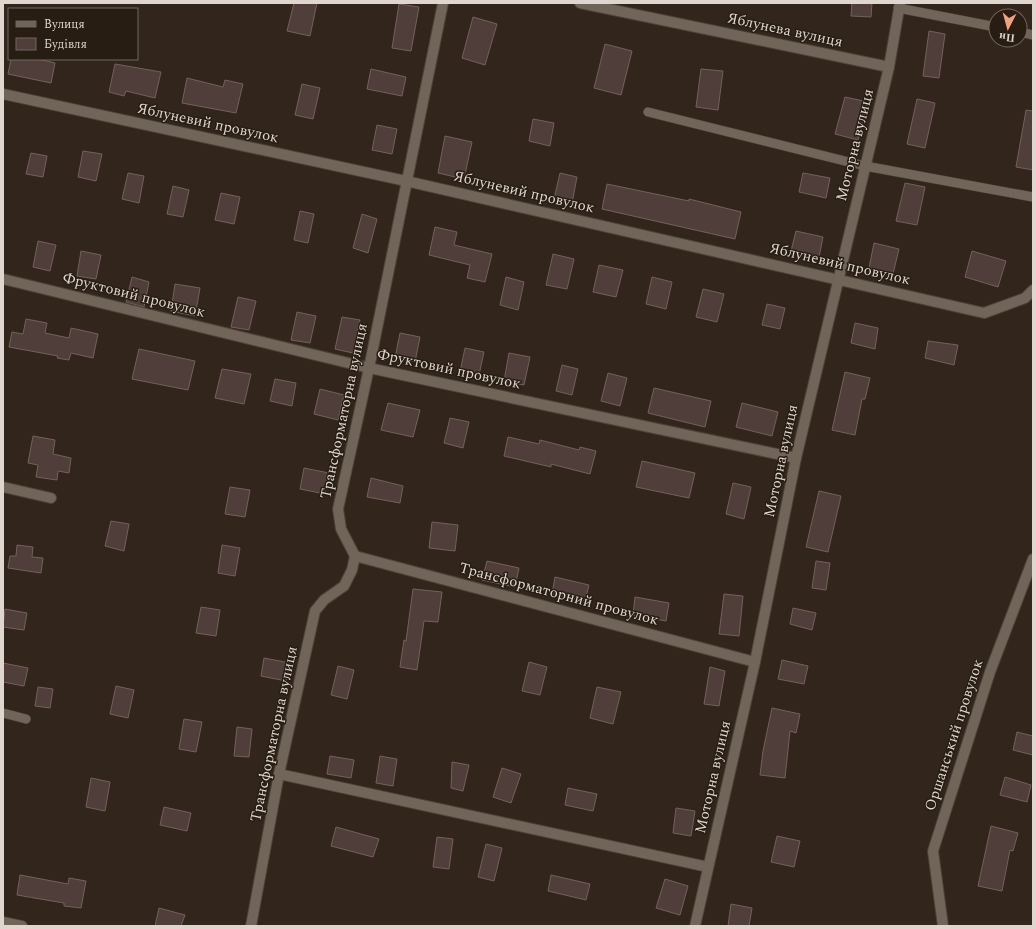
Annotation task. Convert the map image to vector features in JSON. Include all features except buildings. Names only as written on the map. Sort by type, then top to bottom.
[{"type":"street","name":"Трансформаторна вулиця","points":[[251,926],[279,774],[315,611],[324,600],[344,586],[352,570],[355,556],[340,530],[338,509],[369,368],[443,3]]},
{"type":"street","name":"Яблунева вулиця","points":[[580,3],[889,67]]},
{"type":"street","name":"Моторна вулиця","points":[[696,926],[755,662],[796,458],[889,67],[899,5]]},
{"type":"street","name":"Яблуневий провулок","points":[[3,94],[406,181],[838,278],[984,313],[1025,298],[1033,290]]},
{"type":"street","name":"Фруктовий провулок","points":[[3,279],[369,368],[796,458]]},
{"type":"street","points":[[3,487],[52,498]]},
{"type":"street","name":"Трансформаторний провулок","points":[[355,556],[755,662]]},
{"type":"street","name":"Оршанський провулок","points":[[944,926],[932,851],[990,672],[1033,559]]},
{"type":"street","points":[[279,774],[708,867]]},
{"type":"street","points":[[3,922],[22,926]]},
{"type":"lane","points":[[899,5],[988,25]]},
{"type":"lane","points":[[648,112],[865,166],[1033,197]]},
{"type":"lane","points":[[3,713],[26,719]]}]
